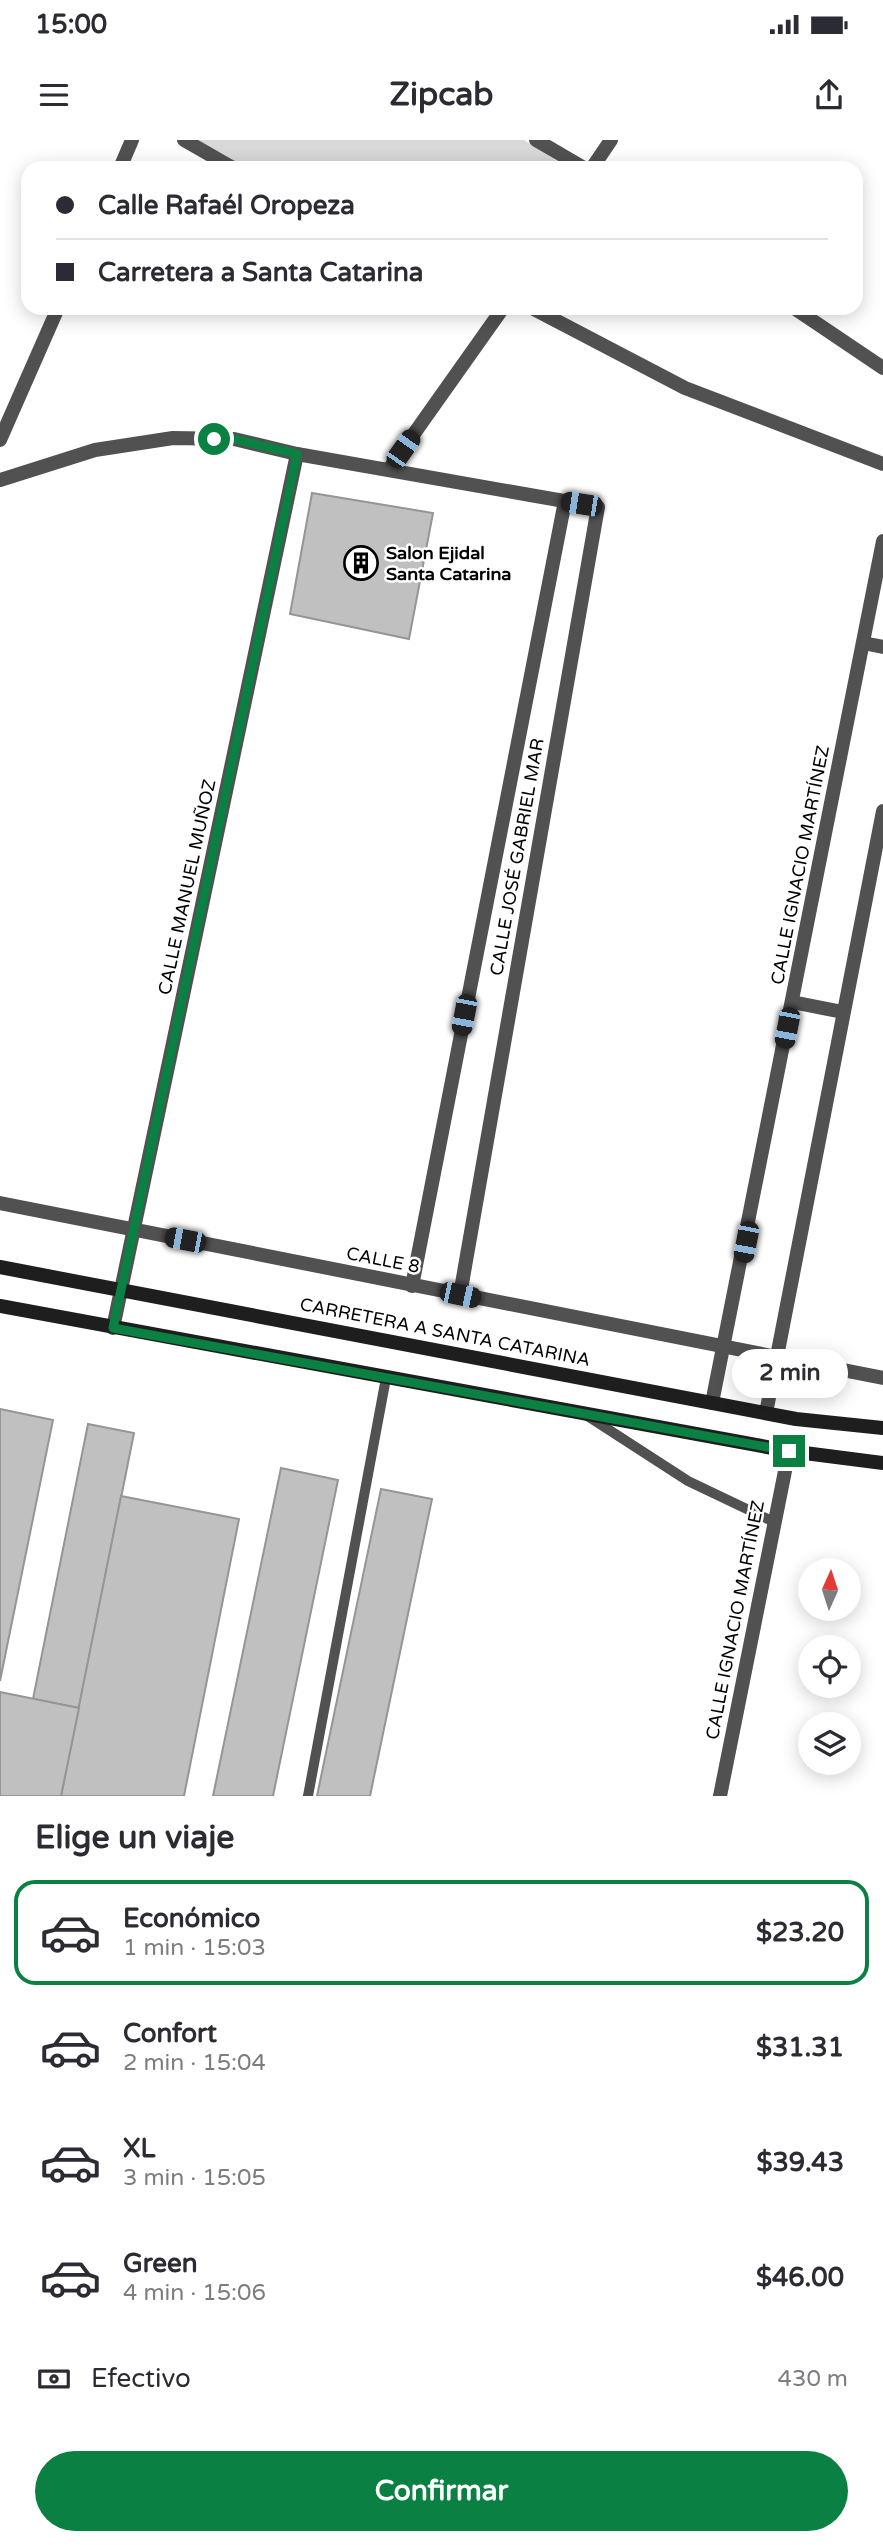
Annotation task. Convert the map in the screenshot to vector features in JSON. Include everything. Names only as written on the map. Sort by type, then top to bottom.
[{"type":"main road","name":"CARRETERA A SANTA CATARINA","points":[[0,1267],[766,1413],[883,1428]]},
{"type":"main road","points":[[0,1306],[789,1451],[883,1463]]},
{"type":"street","points":[[123,161],[132,140]]},
{"type":"street","points":[[184,140],[221,161]]},
{"type":"street","points":[[536,140],[572,161]]},
{"type":"street","points":[[597,161],[611,140]]},
{"type":"street","points":[[0,440],[55,315]]},
{"type":"street","points":[[389,469],[498,315]]},
{"type":"street","points":[[546,315],[685,388],[883,464]]},
{"type":"street","points":[[804,315],[883,368]]},
{"type":"street","points":[[0,480],[95,450],[173,438],[234,439],[297,454],[565,502]]},
{"type":"street","name":"CALLE MANUEL MUÑOZ","points":[[113,1328],[297,454]]},
{"type":"street","name":"CALLE JOSÉ GABRIEL MAR","points":[[412,1286],[565,502],[598,507],[460,1295]]},
{"type":"street","name":"CALLE IGNACIO MARTÍNEZ","points":[[712,1403],[883,541]]},
{"type":"street","points":[[863,643],[883,647]]},
{"type":"street","points":[[766,1413],[883,811]]},
{"type":"street","points":[[792,1002],[843,1012]]},
{"type":"street","name":"CALLE 8","points":[[0,1203],[775,1359],[883,1378]]},
{"type":"street","name":"CALLE IGNACIO MARTÍNEZ","points":[[720,1796],[789,1451]]},
{"type":"lane","points":[[308,1796],[386,1378]]},
{"type":"lane","points":[[584,1413],[688,1481],[774,1522]]},
{"type":"shaded area","points":[[191,140],[524,140],[557,161],[230,161]]},
{"type":"building","name":"Salon Ejidal Santa Catarina","points":[[312,493],[433,513],[409,639],[290,614]]},
{"type":"building","points":[[0,1409],[53,1420],[0,1681]]},
{"type":"building","points":[[88,1424],[134,1433],[79,1708],[33,1699]]},
{"type":"building","points":[[281,1468],[338,1480],[273,1796],[213,1796]]},
{"type":"building","points":[[381,1489],[432,1499],[370,1796],[317,1796]]},
{"type":"building","points":[[121,1496],[239,1519],[184,1796],[61,1796]]},
{"type":"building","points":[[0,1692],[79,1708],[61,1796],[0,1796]]},
{"type":"place","name":"Salon Ejidal Santa Catarina","points":[[361,563]]},
{"type":"route","points":[[214,439],[234,439],[297,454],[113,1328],[789,1451]]}]
